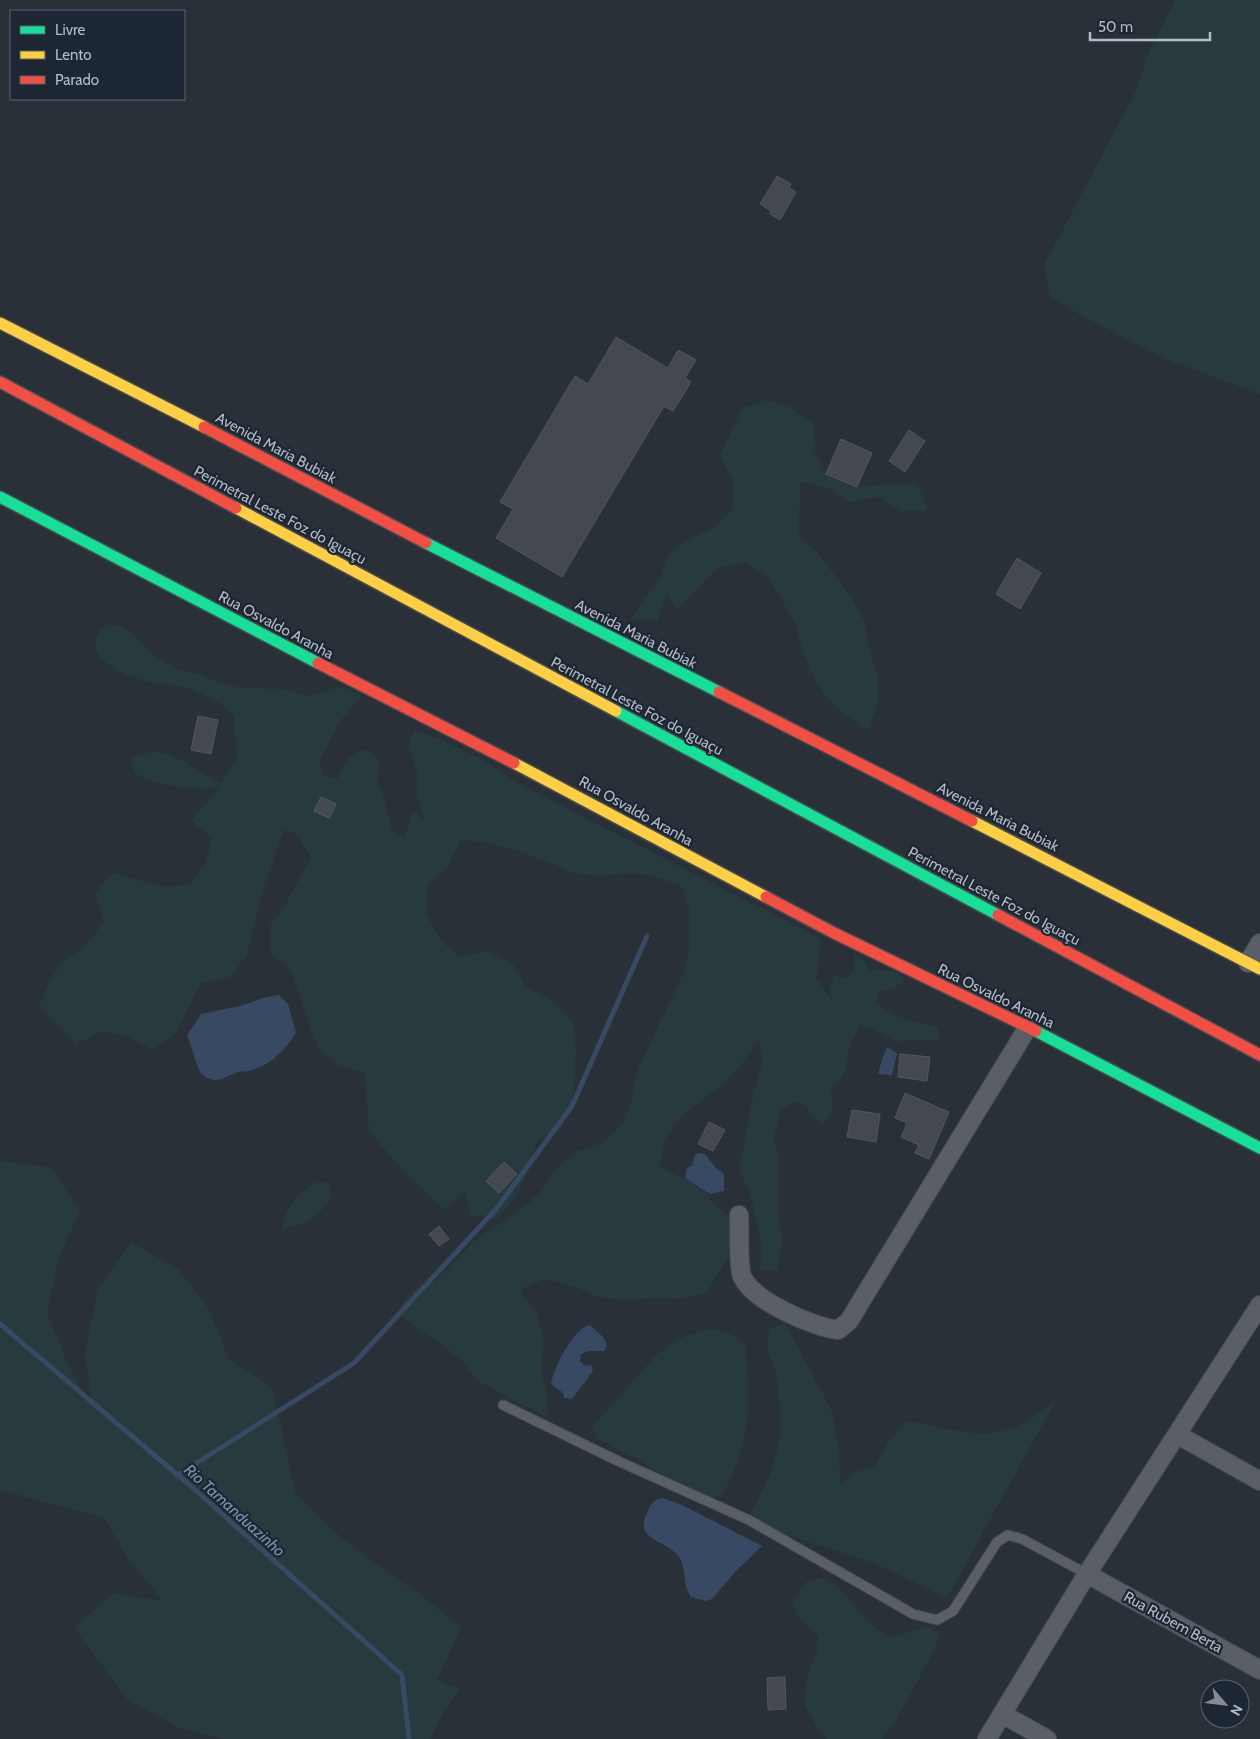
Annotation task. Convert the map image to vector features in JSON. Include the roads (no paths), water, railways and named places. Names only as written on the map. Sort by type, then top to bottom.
[{"type":"main road","name":"Avenida Maria Bubiak","points":[[0,323],[197,423],[388,525],[879,773],[1254,966]]},
{"type":"main road","name":"Perimetral Leste Foz do Iguaçu","points":[[0,382],[1260,1055]]},
{"type":"main road","name":"Rua Osvaldo Aranha","points":[[0,497],[263,636],[520,766],[834,933],[1028,1027],[1260,1148]]},
{"type":"street","points":[[1254,966],[1260,943]]},
{"type":"street","points":[[739,1215],[742,1274],[747,1284],[754,1292],[785,1311],[822,1328],[838,1330],[849,1321],[1028,1027]]},
{"type":"street","points":[[987,1739],[1087,1574],[1260,1306]]},
{"type":"street","points":[[1178,1434],[1260,1481]]},
{"type":"street","name":"Rua Rubem Berta","points":[[1087,1574],[1260,1670]]},
{"type":"street","points":[[1002,1714],[1047,1739]]},
{"type":"lane","points":[[503,1405],[618,1462],[749,1520],[913,1614],[930,1619],[937,1620],[952,1611],[997,1542],[1008,1535],[1022,1539],[1087,1574]]},
{"type":"water","points":[[279,995],[288,1004],[296,1033],[282,1051],[257,1069],[238,1072],[220,1079],[207,1078],[200,1072],[187,1035],[201,1014]]},
{"type":"water","points":[[887,1047],[897,1053],[892,1075],[878,1074],[883,1056]]},
{"type":"water","points":[[698,1153],[705,1154],[715,1167],[724,1174],[724,1191],[710,1194],[685,1178],[687,1168],[692,1165],[695,1155]]},
{"type":"water","points":[[590,1325],[604,1338],[607,1345],[604,1351],[588,1351],[581,1354],[580,1361],[585,1366],[591,1365],[593,1371],[572,1399],[565,1398],[562,1392],[551,1384],[553,1377],[560,1359],[571,1341],[584,1327]]},
{"type":"water","points":[[662,1498],[680,1504],[762,1546],[736,1571],[712,1599],[705,1601],[691,1597],[686,1587],[683,1567],[679,1557],[674,1551],[648,1535],[645,1529],[644,1522],[649,1508],[652,1503]]},
{"type":"waterway","points":[[178,1475],[354,1363],[497,1208],[572,1106],[647,936]]},
{"type":"waterway","name":"Rio Tamanduazinho","points":[[0,1324],[193,1488],[402,1675],[409,1739]]}]
